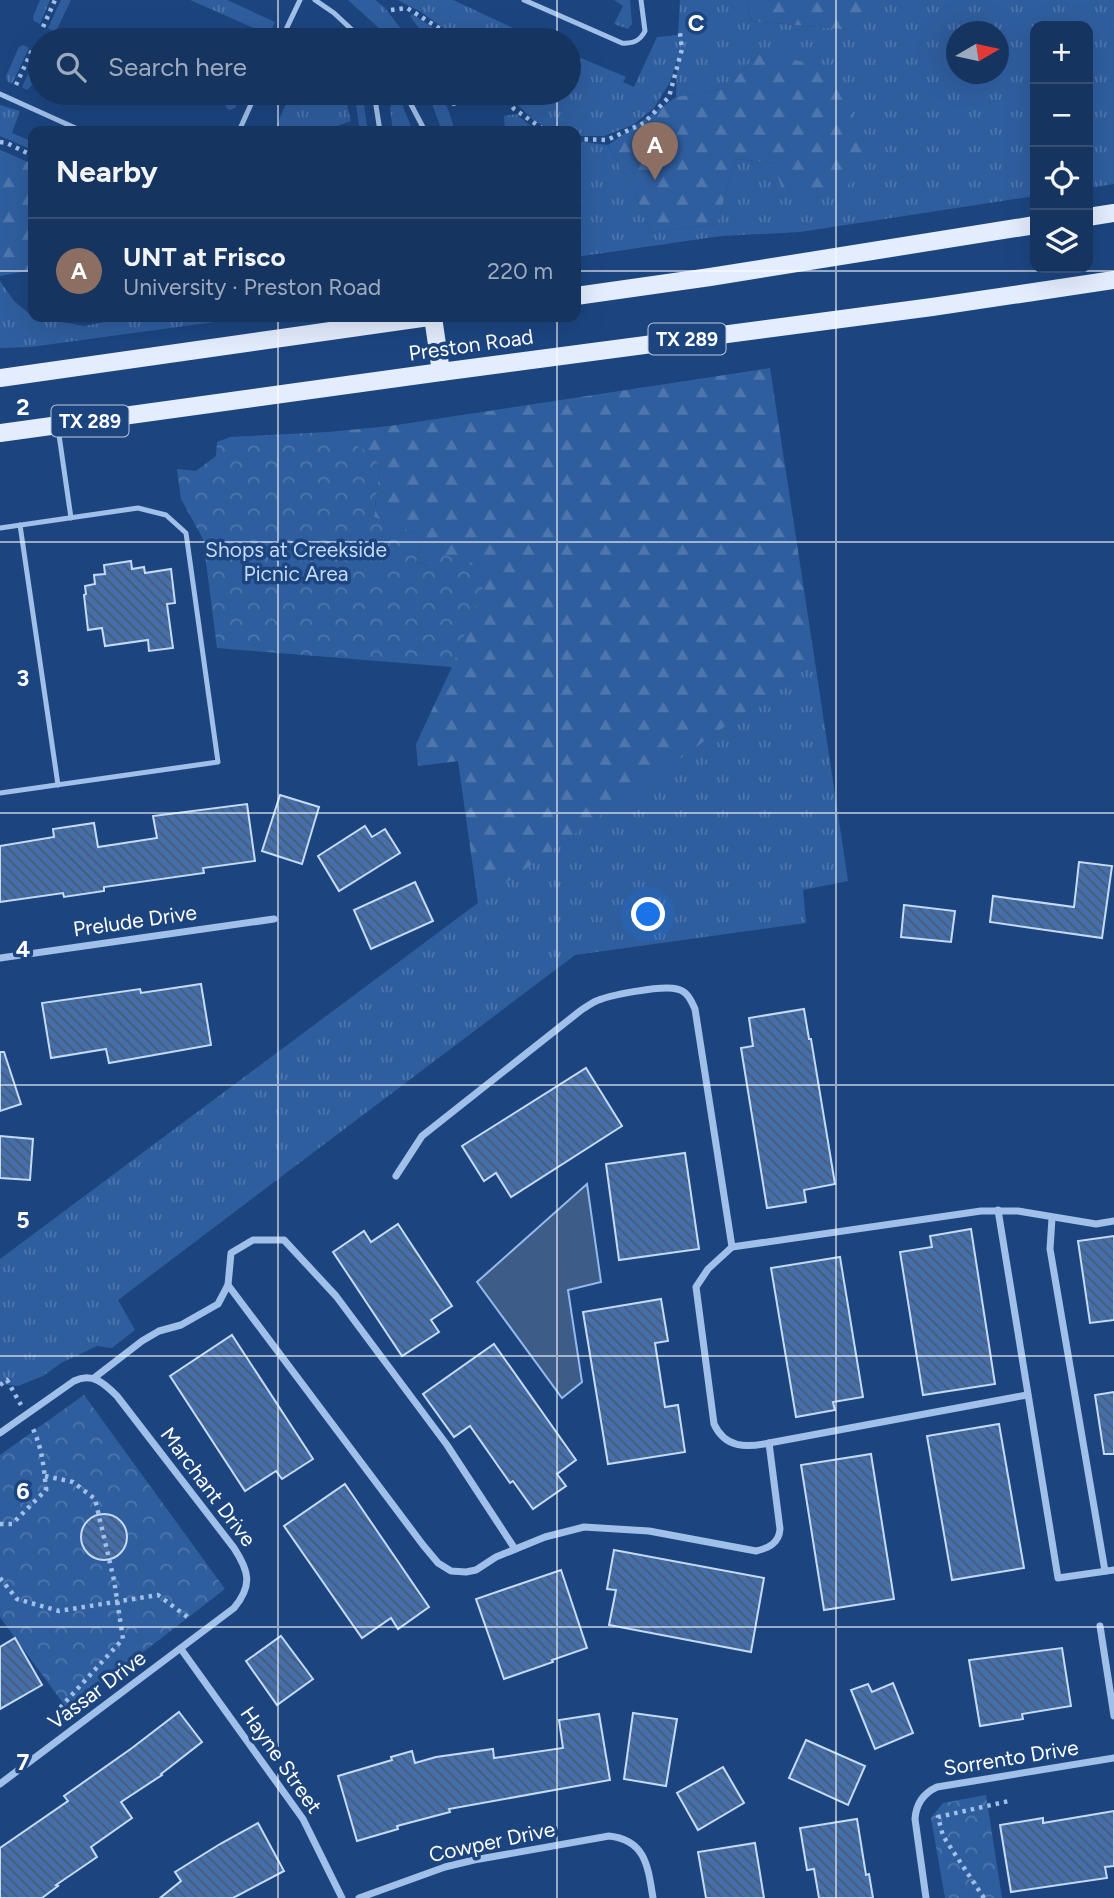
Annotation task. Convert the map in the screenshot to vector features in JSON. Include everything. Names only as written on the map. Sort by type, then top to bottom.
[{"type":"main road","points":[[1093,216],[1114,213]]},
{"type":"main road","points":[[581,295],[1030,227]]},
{"type":"main road","name":"Preston Road","points":[[0,433],[1114,280]]},
{"type":"main road","name":"Preston Road","points":[[0,378],[396,322]]},
{"type":"main road","points":[[432,322],[441,372]]},
{"type":"street","name":"Prelude Drive","points":[[0,958],[274,919]]},
{"type":"street","points":[[396,1176],[422,1136],[580,1011],[610,997],[662,988],[678,989],[686,993],[695,1009],[732,1247]]},
{"type":"street","points":[[998,1210],[1058,1578],[1110,1570],[1050,1248],[1052,1218]]},
{"type":"street","points":[[1027,1395],[751,1447],[739,1446],[725,1440],[714,1424],[696,1287],[708,1269],[732,1247],[981,1211],[1018,1212],[1096,1224],[1114,1221]]},
{"type":"street","points":[[1,1430],[74,1381],[86,1377],[94,1378],[159,1331],[181,1325],[218,1304],[228,1285],[231,1254],[253,1240],[284,1240],[336,1296],[447,1445],[515,1549]]},
{"type":"street","points":[[228,1285],[423,1545],[439,1563],[451,1571],[476,1570],[496,1557],[545,1537],[584,1527],[649,1531],[746,1550],[766,1548],[777,1541],[780,1532],[769,1443]]},
{"type":"street","name":"Marchant Drive","points":[[94,1378],[117,1396],[234,1548],[247,1571],[246,1589],[239,1602],[181,1648]]},
{"type":"street","points":[[1100,1626],[1114,1716]]},
{"type":"street","name":"Vassar Drive","points":[[0,1784],[181,1648]]},
{"type":"street","name":"Hayne Street","points":[[181,1648],[303,1819],[342,1898]]},
{"type":"street","name":"Sorrento Drive","points":[[926,1898],[915,1811],[930,1791],[937,1787],[1114,1758]]},
{"type":"street","name":"Cowper Drive","points":[[359,1898],[445,1867],[609,1836],[635,1844],[645,1860],[653,1898]]},
{"type":"lane","points":[[287,28],[300,0]]},
{"type":"lane","points":[[315,0],[350,28]]},
{"type":"lane","points":[[524,0],[622,43],[630,44],[638,40],[645,31],[641,0]]},
{"type":"lane","points":[[0,94],[71,126]]},
{"type":"lane","points":[[241,126],[251,105]]},
{"type":"lane","points":[[376,105],[379,126]]},
{"type":"lane","points":[[411,105],[422,126]]},
{"type":"lane","points":[[57,425],[71,518]]},
{"type":"lane","points":[[0,528],[138,508],[166,515],[186,533],[218,762],[0,793]]},
{"type":"lane","points":[[20,525],[58,785]]},
{"type":"path","points":[[43,27],[55,0]]},
{"type":"path","points":[[391,10],[407,9],[439,28]]},
{"type":"path","points":[[581,139],[607,140],[644,123],[668,97],[682,49],[680,33]]},
{"type":"path","points":[[16,85],[28,59]]},
{"type":"path","points":[[511,105],[539,126]]},
{"type":"path","points":[[0,142],[28,154]]},
{"type":"path","points":[[0,1385],[7,1380],[36,1434],[44,1460],[46,1490],[12,1524],[0,1524]]},
{"type":"path","points":[[45,1476],[73,1482],[95,1499],[114,1580],[123,1639],[58,1710]]},
{"type":"path","points":[[0,1578],[17,1599],[59,1611],[158,1595],[190,1619]]},
{"type":"path","points":[[984,1898],[943,1836],[938,1817],[1009,1801]]},
{"type":"green space","points":[[40,0],[50,0],[40,24],[34,21],[33,17]]},
{"type":"green space","points":[[61,0],[71,0],[57,28],[48,28]]},
{"type":"green space","points":[[190,0],[227,0],[275,22],[272,28],[253,28]]},
{"type":"green space","points":[[348,0],[375,0],[401,28],[379,28]]},
{"type":"green space","points":[[398,0],[453,0],[513,28],[443,28]]},
{"type":"green space","points":[[614,0],[630,0],[632,24],[628,29],[614,24],[623,6]]},
{"type":"green space","points":[[680,0],[747,0],[751,21],[852,30],[882,0],[1114,0],[1114,184],[1093,187],[1093,21],[1030,21],[1030,197],[800,232],[721,236],[581,256],[581,142],[608,145],[637,198],[651,233],[717,224],[736,159],[774,163],[759,52],[727,88],[676,97],[677,59],[670,82],[654,108],[633,125],[604,136],[581,136],[581,126],[544,126],[534,121],[518,105],[581,105],[581,58],[626,77],[623,82],[634,87],[657,37],[678,35]]},
{"type":"green space","points":[[747,0],[882,0],[852,30],[751,21]]},
{"type":"green space","points":[[413,14],[433,28],[418,28],[410,16]]},
{"type":"green space","points":[[23,45],[28,50],[12,84],[7,81],[6,76],[19,47]]},
{"type":"green space","points":[[759,52],[812,64],[842,92],[869,154],[842,194],[783,193],[774,163],[736,159],[717,224],[651,233],[637,198],[608,145],[676,97],[727,88]]},
{"type":"green space","points":[[28,74],[28,89],[22,87]]},
{"type":"green space","points":[[0,105],[20,111],[12,133],[28,140],[28,148],[0,136]]},
{"type":"green space","points":[[226,105],[236,105],[231,110]]},
{"type":"green space","points":[[286,105],[347,105],[351,121],[336,126],[276,126]]},
{"type":"green space","points":[[356,105],[364,105],[367,126],[359,126]]},
{"type":"green space","points":[[391,105],[402,105],[411,126],[392,126]]},
{"type":"green space","points":[[432,105],[446,105],[453,126],[440,126]]},
{"type":"green space","points":[[516,114],[531,126],[505,126],[504,116]]},
{"type":"green space","points":[[0,150],[28,162],[28,272],[0,276]]},
{"type":"green space","points":[[0,281],[14,301],[28,313],[28,322],[61,322],[84,326],[105,322],[214,322],[31,347],[0,348]]},
{"type":"green space","points":[[770,368],[815,662],[478,903],[458,761],[418,766],[416,744],[452,667],[429,566],[416,562],[423,540],[416,533],[374,517],[380,465],[328,432],[390,426]]},
{"type":"green space","name":"Shops at Creekside Picnic Area","points":[[328,432],[363,449],[380,465],[374,517],[416,533],[423,540],[416,562],[428,566],[433,556],[441,553],[489,572],[452,667],[217,648],[203,539],[181,499],[177,469],[196,471],[216,456],[217,442],[230,437]]},
{"type":"green space","points":[[815,662],[848,881],[803,890],[806,923],[575,955],[118,1300],[135,1330],[112,1348],[97,1346],[61,1363],[43,1376],[18,1386],[0,1384],[0,1259],[502,885]]},
{"type":"green space","points":[[84,1395],[225,1589],[68,1710],[0,1617],[0,1455]]},
{"type":"green space","points":[[986,1795],[1002,1898],[945,1898],[931,1818],[943,1803]]},
{"type":"shaded area","points":[[587,1184],[601,1282],[568,1290],[582,1382],[562,1398],[477,1282]]},
{"type":"building","points":[[131,561],[132,569],[144,567],[145,573],[171,569],[175,603],[167,604],[173,648],[149,651],[148,640],[105,646],[102,628],[88,630],[85,586],[95,584],[94,575],[105,574],[104,565]]},
{"type":"building","points":[[280,795],[319,807],[302,864],[262,851]]},
{"type":"building","points":[[247,804],[255,861],[203,868],[204,873],[104,887],[104,891],[64,897],[63,893],[0,902],[0,846],[54,837],[53,829],[94,823],[98,847],[157,838],[153,816]]},
{"type":"building","points":[[365,826],[372,837],[385,829],[400,853],[339,891],[318,856]]},
{"type":"building","points":[[1079,862],[1112,866],[1102,938],[990,922],[993,896],[1074,907]]},
{"type":"building","points":[[415,882],[433,921],[371,949],[354,910]]},
{"type":"building","points":[[904,905],[955,911],[951,942],[901,937]]},
{"type":"building","points":[[201,984],[211,1045],[109,1063],[106,1049],[51,1058],[42,1003],[140,989],[141,993]]},
{"type":"building","points":[[804,1009],[835,1184],[804,1190],[806,1202],[767,1208],[741,1048],[753,1046],[749,1018]]},
{"type":"building","points":[[0,1052],[4,1052],[21,1104],[0,1111]]},
{"type":"building","points":[[586,1068],[622,1126],[511,1197],[496,1173],[484,1181],[462,1146]]},
{"type":"building","points":[[0,1136],[33,1139],[30,1180],[0,1178]]},
{"type":"building","points":[[685,1153],[699,1249],[619,1260],[606,1164]]},
{"type":"building","points":[[398,1224],[452,1306],[431,1320],[439,1332],[402,1356],[333,1252],[364,1231],[371,1242]]},
{"type":"building","points":[[971,1229],[995,1384],[923,1395],[900,1252],[932,1247],[930,1236]]},
{"type":"building","points":[[1114,1236],[1114,1320],[1090,1323],[1078,1241]]},
{"type":"building","points":[[840,1257],[863,1397],[833,1402],[835,1410],[796,1417],[771,1268]]},
{"type":"building","points":[[661,1299],[668,1341],[655,1343],[665,1407],[678,1405],[685,1452],[608,1464],[583,1312]]},
{"type":"building","points":[[232,1335],[313,1459],[282,1479],[276,1471],[245,1491],[170,1376]]},
{"type":"building","points":[[494,1344],[576,1460],[557,1474],[566,1486],[533,1509],[513,1481],[510,1483],[470,1426],[454,1437],[423,1394]]},
{"type":"building","points":[[1114,1392],[1114,1454],[1104,1454],[1095,1395]]},
{"type":"building","points":[[999,1424],[1024,1568],[952,1580],[927,1436]]},
{"type":"building","points":[[871,1454],[894,1599],[824,1610],[801,1465]]},
{"type":"building","points":[[345,1484],[429,1607],[398,1629],[391,1618],[362,1638],[284,1526]]},
{"type":"building","points":[[104,1514],[120,1521],[127,1537],[120,1553],[104,1560],[88,1553],[81,1537],[88,1521]]},
{"type":"building","points":[[614,1550],[764,1578],[751,1652],[609,1625],[616,1590],[607,1589]]},
{"type":"building","points":[[561,1570],[587,1648],[504,1679],[476,1599]]},
{"type":"building","points":[[281,1636],[313,1679],[277,1705],[246,1661]]},
{"type":"building","points":[[15,1638],[42,1685],[0,1709],[0,1647]]},
{"type":"building","points":[[1062,1648],[1071,1706],[1022,1714],[1023,1719],[980,1726],[969,1660]]},
{"type":"building","points":[[893,1683],[913,1733],[875,1749],[851,1690],[868,1684],[872,1692]]},
{"type":"building","points":[[179,1712],[202,1742],[162,1775],[121,1802],[132,1818],[91,1847],[97,1857],[42,1898],[0,1898],[0,1848],[68,1801],[64,1796]]},
{"type":"building","points":[[633,1713],[677,1719],[666,1786],[624,1779]]},
{"type":"building","points":[[599,1714],[610,1780],[449,1809],[450,1812],[397,1826],[398,1829],[357,1841],[338,1776],[392,1760],[391,1757],[412,1751],[415,1763],[436,1757],[493,1749],[494,1758],[563,1748],[559,1720]]},
{"type":"building","points":[[806,1740],[865,1766],[848,1805],[789,1778]]},
{"type":"building","points":[[723,1767],[744,1803],[698,1830],[677,1793]]},
{"type":"building","points":[[1114,1811],[1114,1866],[1105,1867],[1107,1878],[1011,1892],[1000,1825],[1043,1818],[1043,1823]]},
{"type":"building","points":[[857,1819],[866,1875],[869,1874],[873,1898],[819,1898],[814,1869],[807,1870],[800,1828]]},
{"type":"building","points":[[258,1823],[284,1871],[233,1898],[160,1898],[181,1881],[175,1872]]},
{"type":"building","points":[[755,1843],[764,1898],[706,1898],[698,1852]]},
{"type":"place","name":"UNT at Frisco","points":[[655,180]]}]
